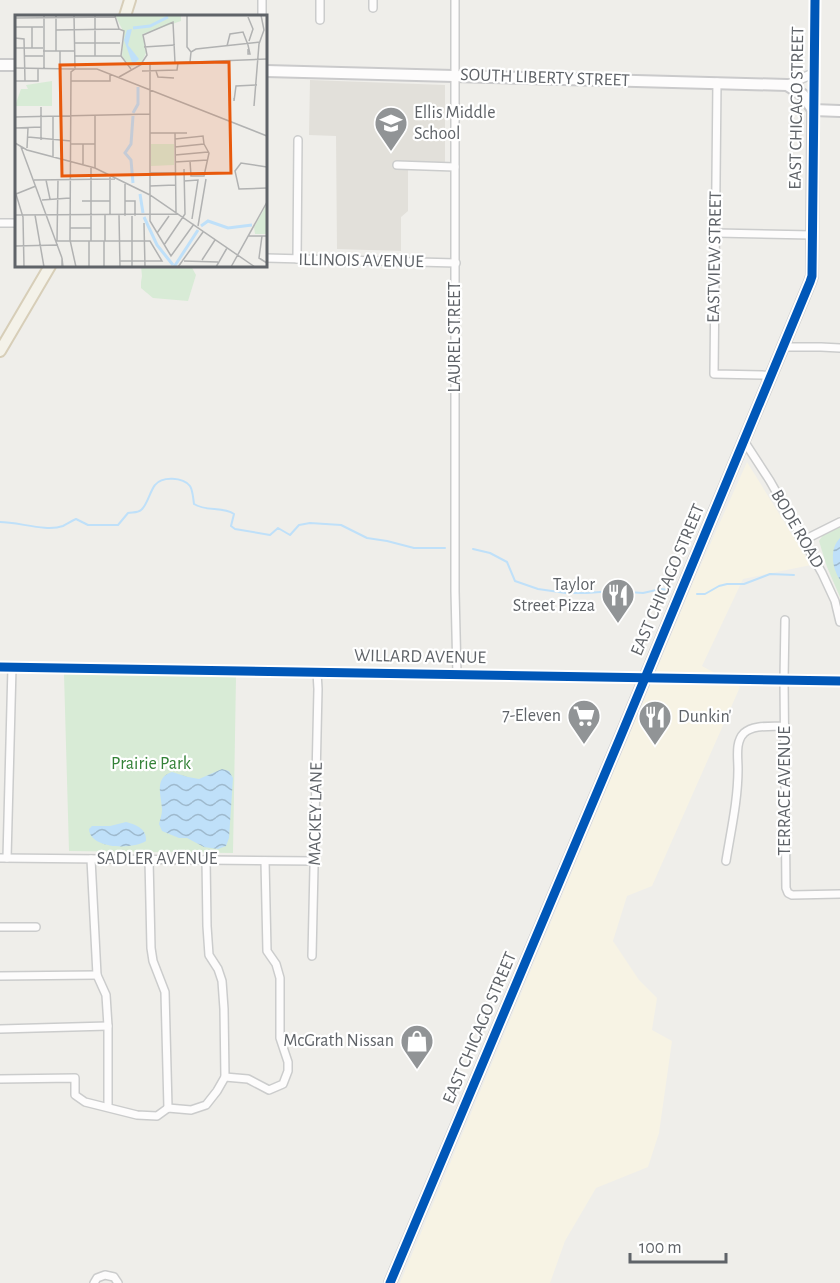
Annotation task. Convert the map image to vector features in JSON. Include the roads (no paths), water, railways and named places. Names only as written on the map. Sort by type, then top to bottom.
[{"type":"main road","points":[[125,15],[130,0]]},
{"type":"main road","name":"SOUTH LIBERTY STREET","points":[[267,71],[787,85]]},
{"type":"main road","points":[[787,85],[802,95],[813,110],[840,111]]},
{"type":"main road","name":"EAST CHICAGO STREET","points":[[390,1283],[811,279],[813,110]]},
{"type":"main road","points":[[0,351],[49,267]]},
{"type":"street","points":[[320,0],[320,20]]},
{"type":"street","name":"LAUREL STREET","points":[[455,0],[457,675]]},
{"type":"street","name":"EAST CHICAGO STREET","points":[[813,110],[814,0]]},
{"type":"street","points":[[787,85],[814,73]]},
{"type":"street","name":"EASTVIEW STREET","points":[[717,82],[714,374],[771,376]]},
{"type":"street","points":[[297,259],[298,140]]},
{"type":"street","points":[[398,165],[455,166]]},
{"type":"street","points":[[716,233],[812,235]]},
{"type":"street","name":"ILLINOIS AVENUE","points":[[267,258],[456,262]]},
{"type":"street","points":[[783,347],[840,348]]},
{"type":"street","name":"BODE ROAD","points":[[744,441],[770,481],[829,587],[839,612],[840,622]]},
{"type":"street","points":[[804,540],[840,522]]},
{"type":"street","name":"TERRACE AVENUE","points":[[785,620],[785,884],[789,893],[796,895],[840,894]]},
{"type":"street","name":"WILLARD AVENUE","points":[[0,667],[840,681]]},
{"type":"street","points":[[3,858],[12,667]]},
{"type":"street","name":"MACKEY LANE","points":[[312,956],[317,672]]},
{"type":"street","points":[[726,861],[738,790],[738,752],[741,738],[754,728],[785,726]]},
{"type":"street","name":"SADLER AVENUE","points":[[3,858],[315,861]]},
{"type":"street","points":[[91,859],[96,975],[106,994],[108,1107]]},
{"type":"street","points":[[149,859],[151,948],[153,961],[165,992],[168,1108]]},
{"type":"street","points":[[0,1079],[75,1078],[75,1095],[85,1102],[137,1115],[157,1116],[168,1108],[191,1110],[206,1105],[225,1077],[222,981],[209,955],[206,859]]},
{"type":"street","points":[[225,1077],[248,1079],[269,1090],[283,1084],[288,1071],[288,1062],[280,1038],[280,978],[276,964],[267,951],[266,861]]},
{"type":"street","points":[[0,927],[36,927]]},
{"type":"street","points":[[0,976],[96,975]]},
{"type":"street","points":[[0,1029],[108,1026]]},
{"type":"street","points":[[94,1283],[97,1278],[105,1275],[114,1277],[118,1283]]},
{"type":"water","points":[[840,538],[840,580],[835,570],[833,553]]},
{"type":"water","points":[[222,769],[229,771],[233,778],[229,838],[226,846],[218,849],[204,847],[187,838],[179,838],[162,831],[159,824],[162,812],[160,783],[162,778],[172,772],[199,779]]},
{"type":"water","points":[[126,822],[143,831],[146,841],[131,846],[113,846],[96,841],[91,836],[89,829],[92,826],[110,826]]},
{"type":"waterway","points":[[0,522],[56,528],[76,519],[88,525],[118,525],[128,513],[138,512],[143,508],[158,482],[172,479],[183,481],[190,486],[194,504],[234,514],[231,526],[235,529],[270,535],[278,528],[290,535],[299,525],[310,523],[341,525],[367,538],[414,548],[445,548]]},
{"type":"waterway","points":[[473,549],[490,553],[507,562],[515,581],[538,589],[566,593],[613,591],[643,593],[661,589],[670,590]]},
{"type":"waterway","points":[[697,594],[705,594],[727,584],[744,584],[770,574],[794,575]]},
{"type":"place","name":"Ellis Middle School","points":[[391,152]]},
{"type":"place","name":"Taylor Street Pizza","points":[[618,624]]},
{"type":"place","name":"7-Eleven","points":[[584,745]]},
{"type":"place","name":"Dunkin'","points":[[655,746]]},
{"type":"place","name":"McGrath Nissan","points":[[417,1070]]},
{"type":"park label","name":"Prairie Park","points":[[151,764]]}]
